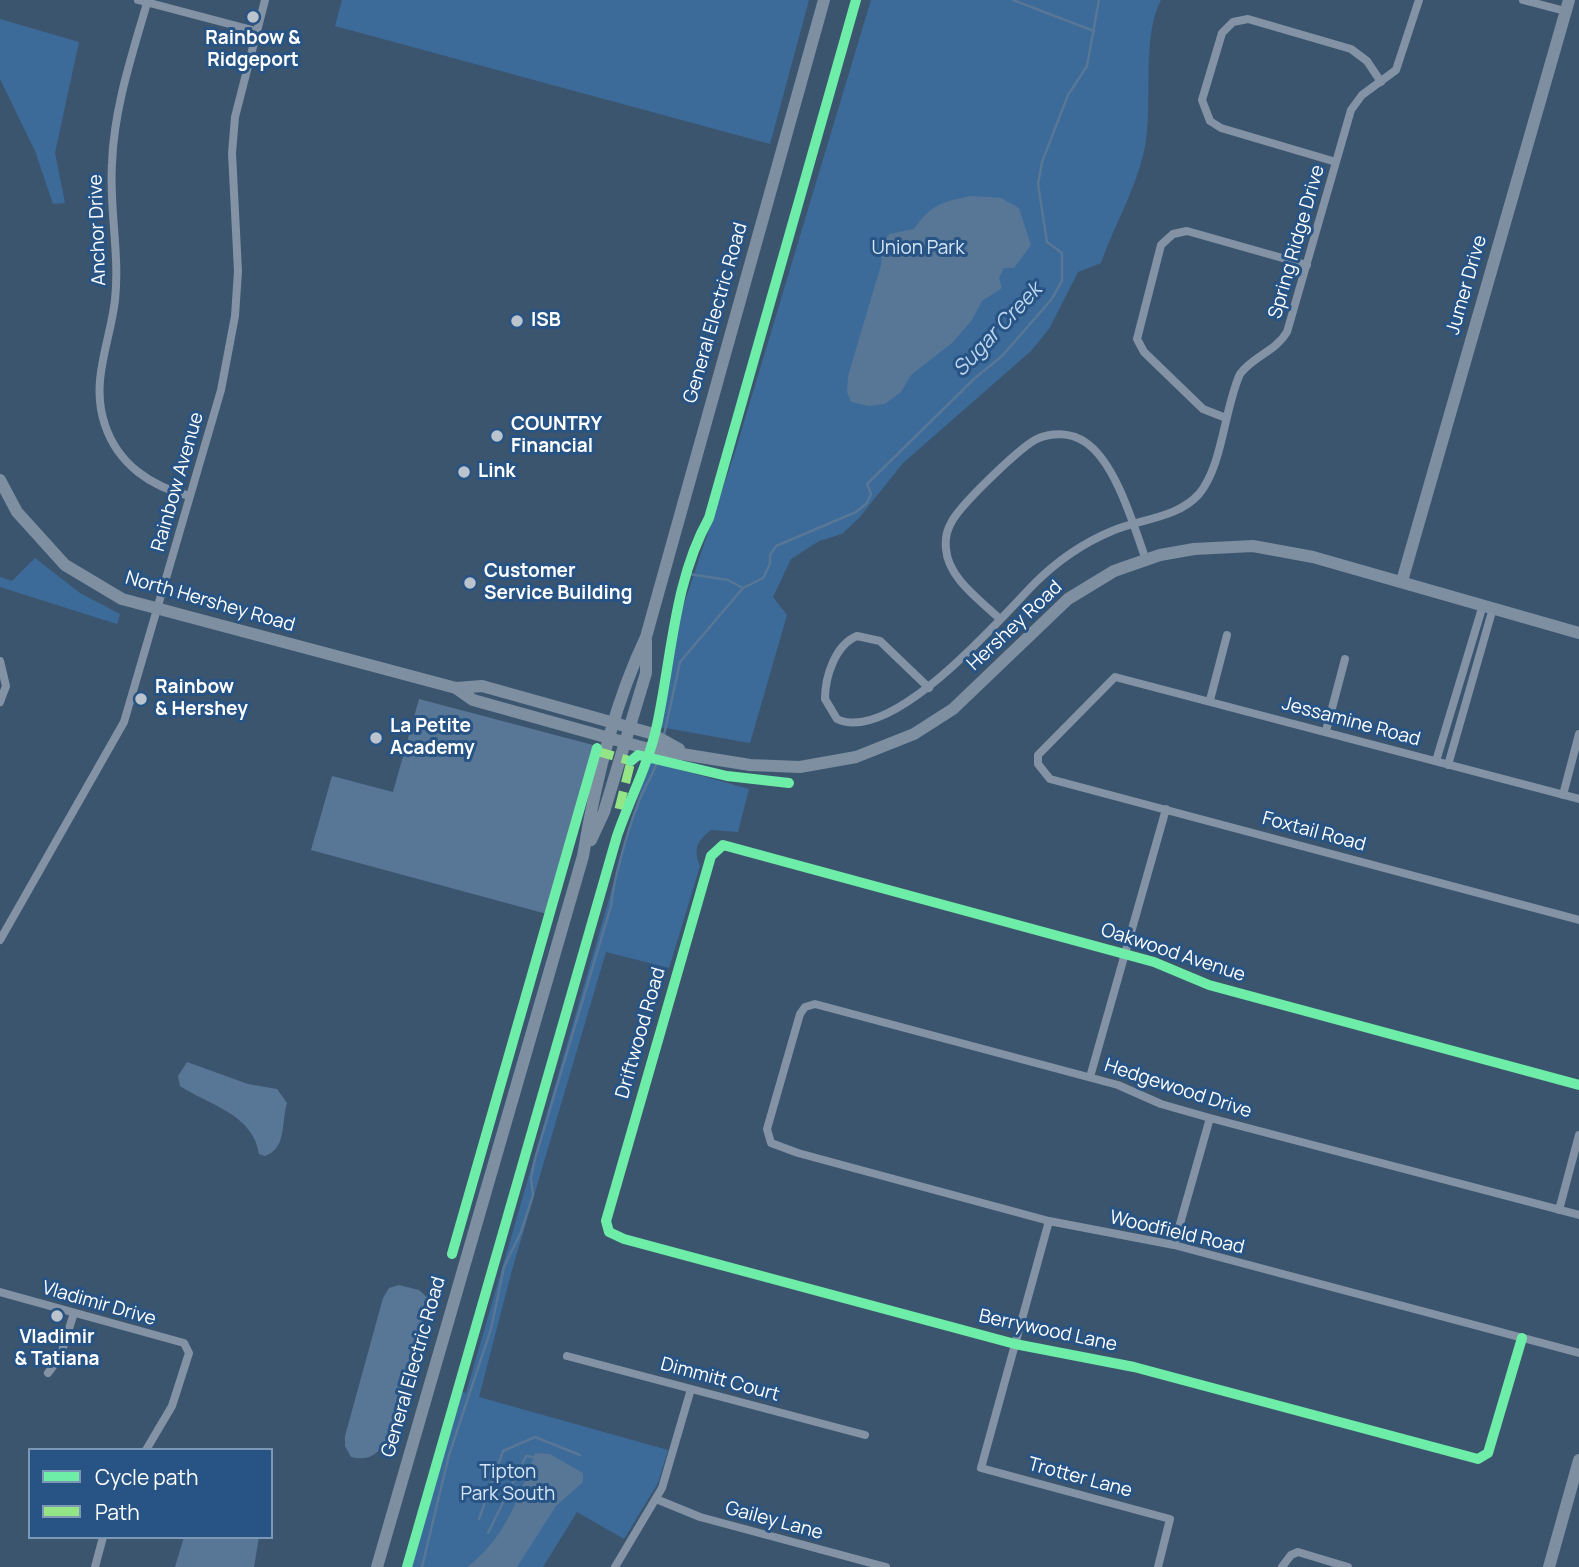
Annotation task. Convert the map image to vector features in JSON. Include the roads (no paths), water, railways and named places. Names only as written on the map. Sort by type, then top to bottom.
[{"type":"main road","name":"General Electric Road","points":[[377,1567],[583,856],[591,809],[631,668],[646,637],[824,0]]},
{"type":"main road","name":"Jumer Drive","points":[[1402,581],[1567,6]]},
{"type":"main road","name":"North Hershey Road","points":[[0,480],[17,512],[65,565],[121,598],[157,610],[456,688],[482,687],[631,728]]},
{"type":"main road","name":"Hershey Road","points":[[611,739],[645,748],[750,765],[800,767],[856,757],[914,734],[953,709],[1068,599],[1114,571],[1146,560],[1194,549],[1253,546],[1313,556],[1579,633]]},
{"type":"main road","name":"General Electric Road","points":[[583,856],[604,812],[631,728],[646,673],[646,637]]},
{"type":"main road","name":"North Hershey Road","points":[[456,688],[473,700],[611,739]]},
{"type":"main road","name":"Hershey Road","points":[[631,728],[650,733],[688,754]]},
{"type":"main road","points":[[1549,1567],[1579,1460]]},
{"type":"street","name":"Rainbow Avenue","points":[[0,940],[124,722],[221,390],[235,316],[238,232],[232,153],[235,117],[265,0]]},
{"type":"street","name":"Spring Ridge Drive","points":[[929,688],[880,641],[865,636],[849,639],[838,652],[825,699],[837,719],[852,724],[897,707],[929,688],[1045,574],[1070,554],[1133,523],[1179,509],[1197,496],[1208,478],[1240,374],[1251,362],[1275,347],[1287,332],[1356,102],[1401,62],[1419,0]]},
{"type":"street","points":[[1523,0],[1567,6]]},
{"type":"street","points":[[142,1],[256,31]]},
{"type":"street","name":"Anchor Drive","points":[[142,1],[114,139],[111,183],[116,278],[111,324],[98,383],[99,401],[110,439],[127,463],[156,484],[190,496]]},
{"type":"street","points":[[1336,162],[1221,128],[1210,121],[1202,100],[1222,33],[1233,22],[1248,19],[1351,50],[1367,61],[1381,82]]},
{"type":"street","points":[[1226,418],[1203,409],[1139,346],[1136,331],[1161,245],[1173,234],[1187,231],[1307,265]]},
{"type":"street","points":[[1000,619],[953,571],[946,540],[957,513],[1032,441],[1063,434],[1092,447],[1126,505],[1146,560]]},
{"type":"street","points":[[1436,761],[1462,672],[1488,606]]},
{"type":"street","points":[[1448,765],[1474,675],[1488,606]]},
{"type":"street","points":[[1210,700],[1227,635]]},
{"type":"street","points":[[1326,731],[1345,659]]},
{"type":"street","points":[[0,661],[6,686],[0,702]]},
{"type":"street","points":[[1462,672],[1474,675]]},
{"type":"street","name":"Jessamine Road","points":[[1042,772],[1038,755],[1044,745],[1115,677],[1579,799]]},
{"type":"street","points":[[1563,795],[1579,734]]},
{"type":"street","name":"Foxtail Road","points":[[1042,772],[1050,779],[1579,920]]},
{"type":"street","points":[[1090,1077],[1166,809]]},
{"type":"street","name":"Oakwood Avenue","points":[[717,848],[723,845],[1125,954],[1154,962],[1209,985],[1579,1085]]},
{"type":"street","name":"Driftwood Road","points":[[607,1230],[606,1221],[648,1073],[711,856],[717,848]]},
{"type":"street","points":[[0,921],[9,925]]},
{"type":"street","name":"Hedgewood Drive","points":[[769,1142],[767,1129],[800,1014],[808,1005],[833,1008],[1090,1077],[1210,1118],[1579,1215]]},
{"type":"street","points":[[1174,1245],[1210,1118]]},
{"type":"street","points":[[1559,1210],[1579,1135]]},
{"type":"street","name":"Woodfield Road","points":[[769,1142],[787,1150],[1049,1221],[1174,1245],[1579,1353]]},
{"type":"street","points":[[1015,1345],[1049,1221]]},
{"type":"street","name":"Berrywood Lane","points":[[607,1230],[624,1239],[1015,1345],[1111,1362],[1465,1457],[1484,1458],[1493,1438],[1522,1338]]},
{"type":"street","name":"Vladimir Drive","points":[[0,1293],[179,1341],[187,1347],[187,1359],[172,1406],[147,1448]]},
{"type":"street","points":[[48,1373],[60,1357],[74,1313]]},
{"type":"street","name":"Trotter Lane","points":[[1015,1345],[981,1468],[1170,1519],[1158,1567]]},
{"type":"street","name":"Dimmitt Court","points":[[567,1356],[865,1435]]},
{"type":"street","points":[[615,1567],[668,1475],[691,1389]]},
{"type":"street","name":"Gailey Lane","points":[[656,1499],[700,1517],[886,1567]]},
{"type":"street","points":[[95,1567],[102,1539]]},
{"type":"street","points":[[1282,1567],[1291,1555],[1298,1552],[1348,1567]]},
{"type":"waterway","points":[[1013,0],[1094,31]]},
{"type":"waterway","name":"Sugar Creek","points":[[664,735],[680,662],[743,588],[763,578],[770,564],[770,555],[776,546],[856,512],[867,503],[871,494],[867,484],[975,378],[1002,356],[1051,300],[1062,281],[1062,253],[1047,242],[1038,184],[1042,162],[1068,95],[1087,66],[1099,0]]},
{"type":"waterway","name":"Sugar Creek","points":[[689,574],[728,580],[743,588]]},
{"type":"waterway","name":"Sugar Creek","points":[[422,1567],[449,1455],[491,1329],[504,1267],[521,1232],[533,1195],[531,1178],[535,1159],[611,906],[624,847],[639,801],[659,755]]},
{"type":"waterway","points":[[479,1519],[503,1451],[535,1437],[580,1455]]},
{"type":"waterway","points":[[488,1533],[526,1456],[533,1457]]},
{"type":"place","name":"Rainbow & Ridgeport","points":[[253,17]]},
{"type":"place","name":"ISB","points":[[517,321]]},
{"type":"place","name":"COUNTRY Financial","points":[[497,436]]},
{"type":"place","name":"Link","points":[[464,472]]},
{"type":"place","name":"Customer Service Building","points":[[470,583]]},
{"type":"place","name":"Rainbow & Hershey","points":[[141,699]]},
{"type":"place","name":"La Petite Academy","points":[[376,738]]},
{"type":"place","name":"Vladimir & Tatiana","points":[[57,1316]]},
{"type":"park label","name":"Union Park","points":[[918,249]]},
{"type":"park label","name":"Tipton Park South","points":[[508,1484]]}]
